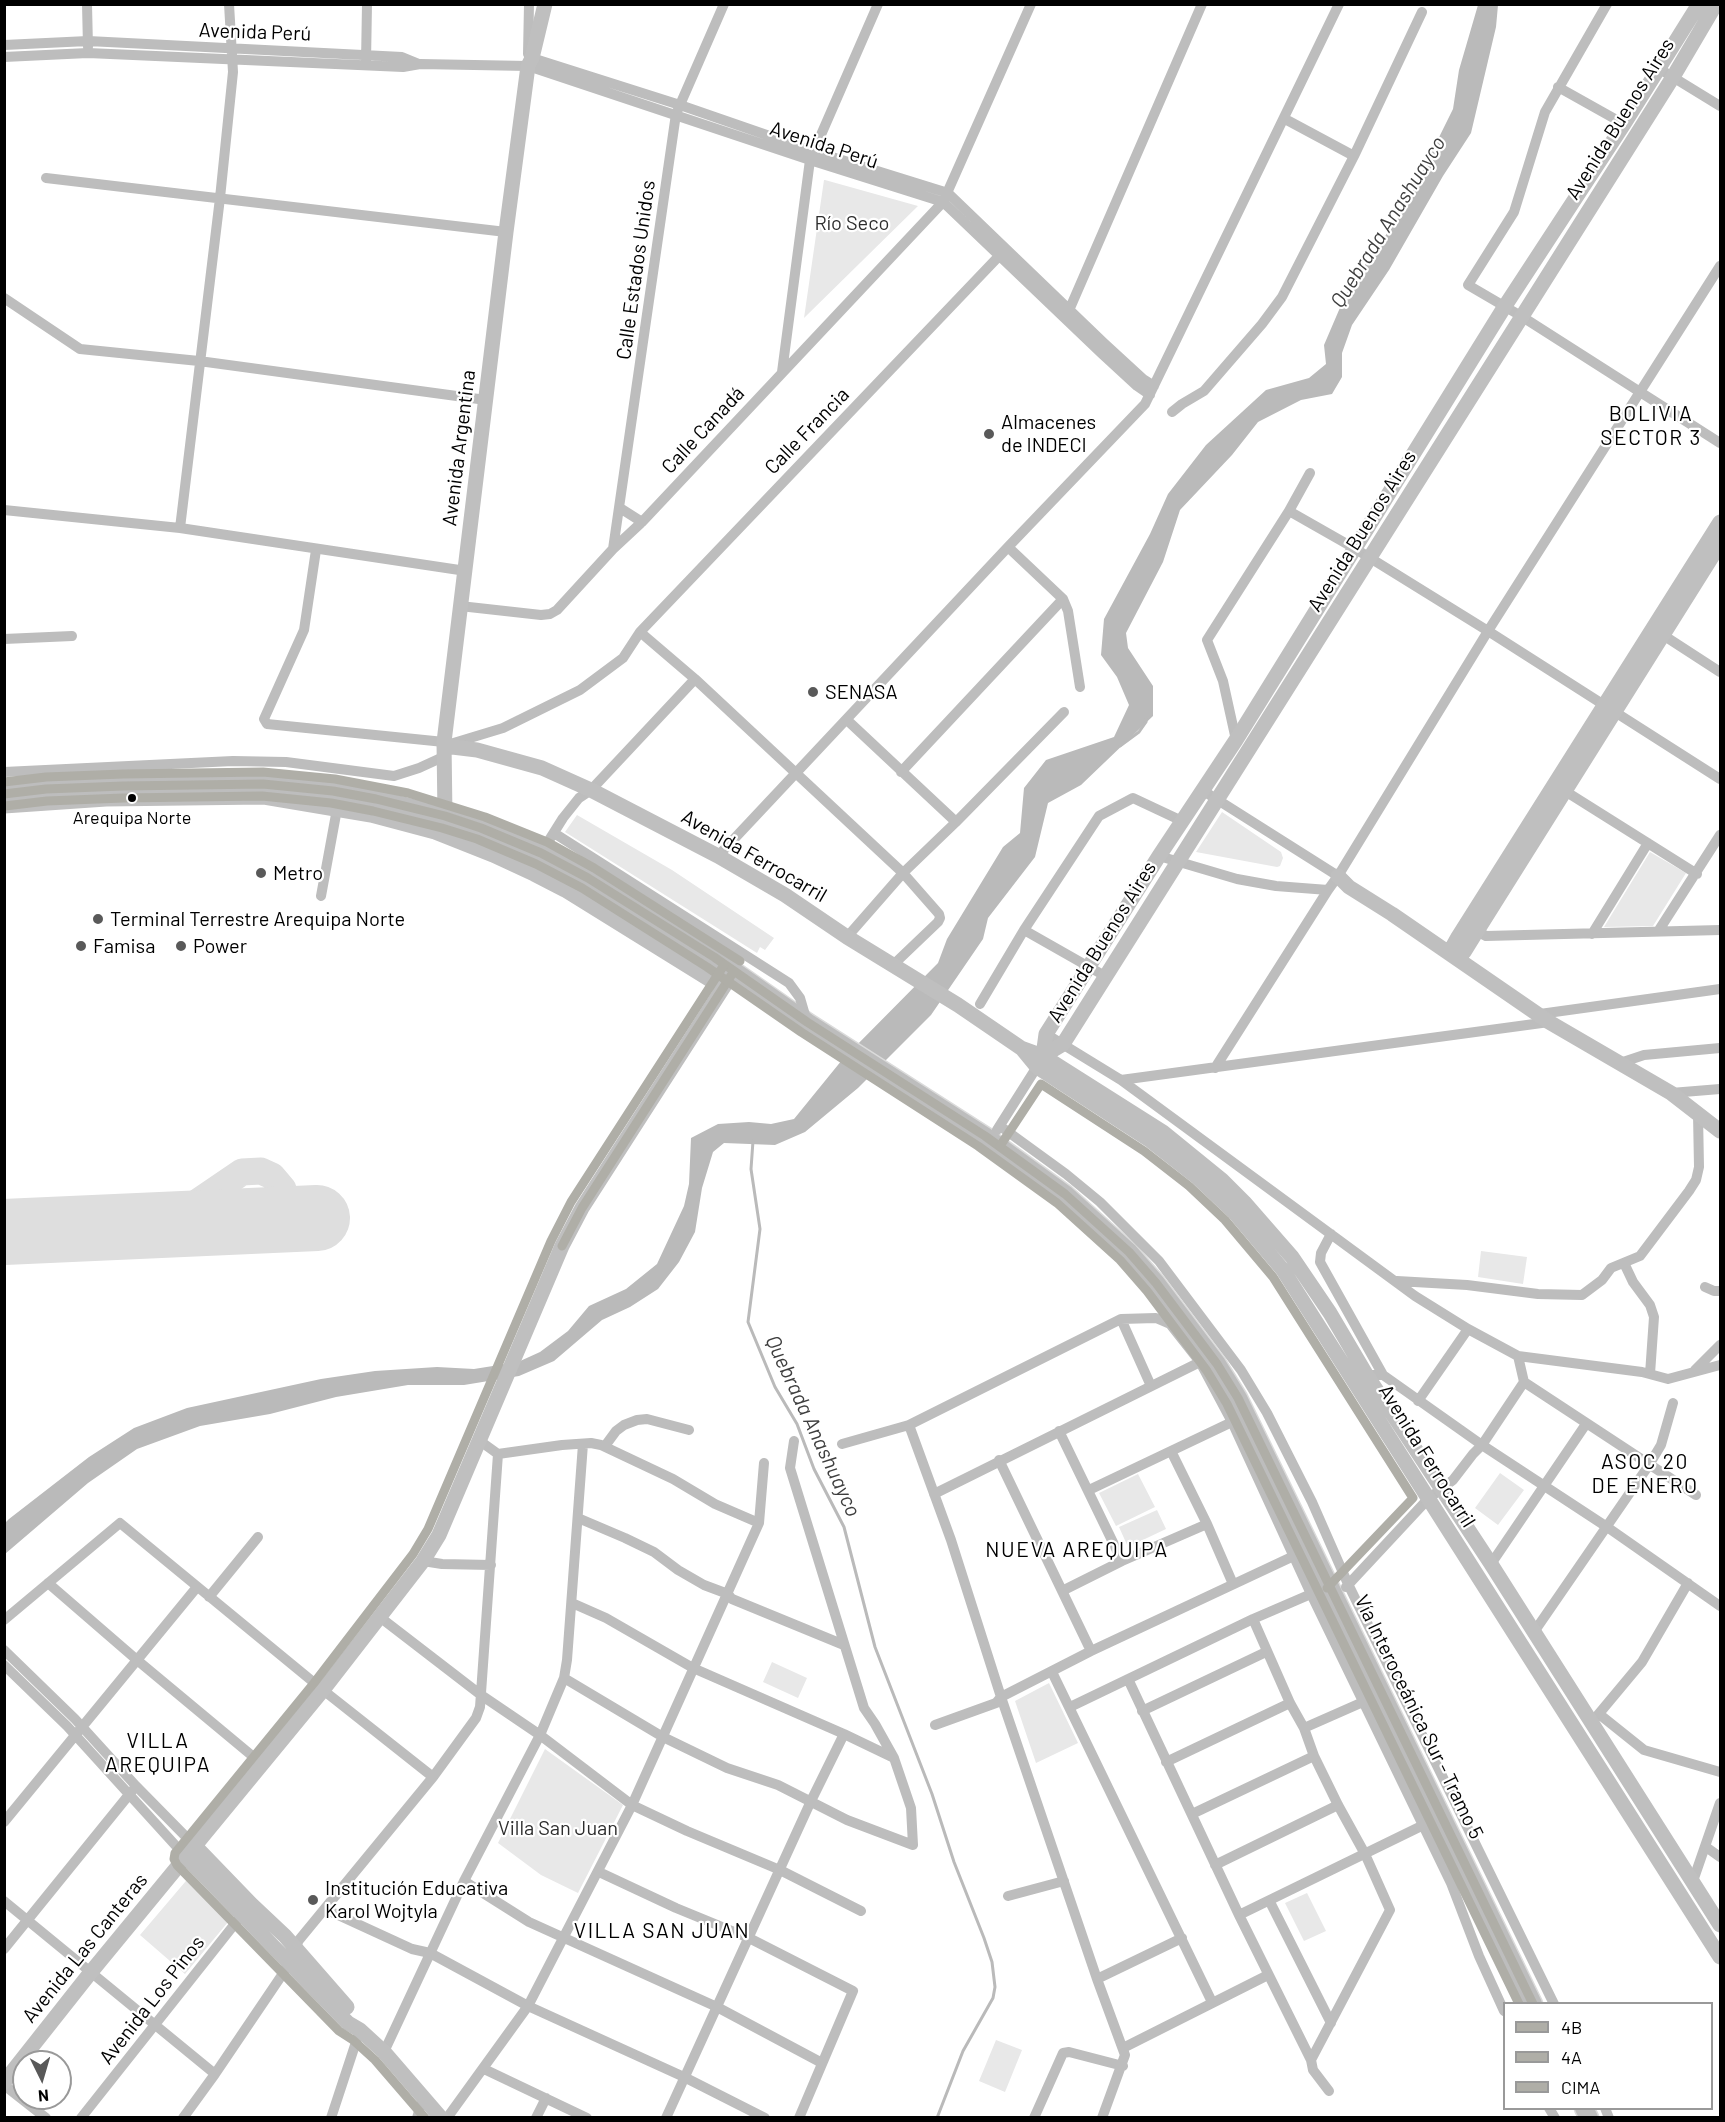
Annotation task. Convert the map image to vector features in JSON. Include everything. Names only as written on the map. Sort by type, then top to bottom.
[{"type":"highway","name":"Vía Interoceánica Sur - Tramo 5","points":[[10,800],[46,789],[215,784],[279,792],[376,798],[481,828],[541,853],[588,878],[734,971],[890,1076],[995,1133],[1017,1158],[1086,1212],[1129,1252],[1163,1291],[1217,1364],[1238,1398],[1313,1547],[1342,1590],[1442,1816],[1532,2002]]},
{"type":"street","points":[[87,4],[88,54]]},
{"type":"street","points":[[180,528],[233,72],[230,4]]},
{"type":"street","points":[[366,60],[367,4]]},
{"type":"street","points":[[528,4],[530,62]]},
{"type":"street","name":"Avenida Argentina","points":[[443,835],[444,748],[460,606],[506,232],[530,62],[545,4]]},
{"type":"street","name":"Calle Estados Unidos","points":[[613,549],[678,109],[724,4]]},
{"type":"street","points":[[782,372],[812,156],[878,4]]},
{"type":"street","name":"Calle Canadá","points":[[460,606],[550,614],[557,610],[613,549],[642,522],[945,198],[1031,4]]},
{"type":"street","points":[[1067,314],[1202,4]]},
{"type":"street","points":[[718,856],[1145,404],[1339,4]]},
{"type":"street","points":[[1607,4],[1545,112],[1514,212],[1468,285],[1521,316],[1720,443]]},
{"type":"street","name":"Avenida Buenos Aires","points":[[1040,1061],[1046,1034],[1236,740],[1505,306],[1699,4]]},
{"type":"street","name":"Avenida Buenos Aires","points":[[1040,1061],[1063,1044],[1673,77],[1716,4]]},
{"type":"street","points":[[1172,412],[1204,391],[1277,305],[1295,275],[1354,156],[1422,12]]},
{"type":"street","name":"Avenida Perú","points":[[4,45],[88,41],[231,54]]},
{"type":"street","name":"Avenida Perú","points":[[4,57],[88,54],[231,54],[366,60],[403,67],[420,64],[530,62],[945,198],[1067,314],[1137,386],[1152,391]]},
{"type":"street","points":[[1658,68],[1720,106]]},
{"type":"street","points":[[1558,87],[1624,124]]},
{"type":"street","points":[[1285,119],[1354,156]]},
{"type":"street","points":[[46,178],[506,232]]},
{"type":"street","name":"Avenida Perú","points":[[945,198],[1000,255],[1067,314]]},
{"type":"street","name":"Calle Francia","points":[[4,772],[233,761],[286,762],[394,776],[419,768],[444,748],[502,728],[558,702],[623,658],[640,632],[1000,255]]},
{"type":"street","points":[[1215,1068],[1338,876],[1488,631],[1720,266]]},
{"type":"street","points":[[4,298],[80,349],[199,360],[486,400]]},
{"type":"street","points":[[1236,740],[1223,681],[1207,640],[1289,511],[1310,473]]},
{"type":"street","points":[[620,508],[642,522]]},
{"type":"street","points":[[4,510],[180,528],[466,571]]},
{"type":"street","points":[[1289,511],[1354,548],[1488,631],[1720,778]]},
{"type":"street","points":[[1454,955],[1464,952],[1472,928],[1609,709],[1720,522]]},
{"type":"street","points":[[1472,928],[1565,791],[1609,709],[1663,635],[1720,544]]},
{"type":"street","points":[[1008,547],[1063,599],[1068,611],[1080,687]]},
{"type":"street","points":[[316,550],[304,630],[264,720],[267,724],[444,748]]},
{"type":"street","points":[[901,772],[1063,599]]},
{"type":"street","points":[[640,632],[695,679],[903,873],[940,918],[900,969]]},
{"type":"street","points":[[1663,635],[1720,672]]},
{"type":"street","points":[[4,639],[72,636]]},
{"type":"street","points":[[631,648],[643,643],[654,644]]},
{"type":"street","points":[[541,853],[562,818],[579,798],[591,790],[695,679]]},
{"type":"street","points":[[847,937],[903,873],[1064,712]]},
{"type":"street","points":[[847,720],[956,822]]},
{"type":"street","name":"Avenida Ferrocarril","points":[[444,748],[477,750],[542,768],[591,790],[718,856],[785,895],[847,937],[958,1005],[1040,1061],[1163,1132],[1197,1158],[1244,1202],[1292,1257],[1330,1313],[1360,1377],[1428,1499],[1720,1957]]},
{"type":"street","points":[[1202,790],[1338,876],[1349,887],[1454,955],[1544,1018],[1671,1093],[1720,1131]]},
{"type":"street","points":[[1565,791],[1697,874]]},
{"type":"street","points":[[279,792],[443,835],[493,855],[565,890],[723,988]]},
{"type":"street","points":[[980,1004],[1024,930],[1099,816],[1133,798],[1182,821]]},
{"type":"street","points":[[321,896],[337,809]]},
{"type":"street","points":[[554,833],[789,983],[800,998],[807,1022]]},
{"type":"street","points":[[1659,930],[1720,835]]},
{"type":"street","points":[[1592,934],[1648,843]]},
{"type":"street","points":[[1159,856],[1237,879],[1276,886],[1328,890]]},
{"type":"street","points":[[1472,928],[1486,936],[1720,930]]},
{"type":"street","points":[[1024,930],[1106,976]]},
{"type":"street","points":[[734,971],[753,968],[758,962]]},
{"type":"street","name":"Avenida Las Canteras","points":[[4,2084],[92,1972],[323,1690],[423,1561],[438,1535],[562,1246],[582,1208],[734,971]]},
{"type":"street","points":[[1120,1080],[1215,1068],[1720,989]]},
{"type":"street","points":[[1046,1034],[1120,1080],[1396,1281],[1468,1329],[1518,1356],[1650,1374],[1668,1379],[1720,1365]]},
{"type":"street","points":[[1620,1063],[1644,1054],[1720,1048]]},
{"type":"street","points":[[1040,1061],[995,1133],[1066,1174],[1100,1202],[1166,1270],[1241,1370],[1267,1413],[1312,1502],[1342,1590],[1553,2002]]},
{"type":"street","points":[[1671,1093],[1720,1089]]},
{"type":"street","points":[[1396,1281],[1467,1285],[1538,1294],[1582,1295],[1602,1280],[1611,1268],[1640,1256],[1696,1180],[1700,1155],[1698,1114]]},
{"type":"street","points":[[1331,1234],[1321,1253],[1320,1262],[1383,1375],[1720,1606]]},
{"type":"street","points":[[1624,1263],[1633,1282],[1650,1305],[1654,1317],[1650,1374]]},
{"type":"street","points":[[1705,1287],[1720,1291]]},
{"type":"street","points":[[842,1444],[909,1425],[1121,1319],[1147,1317],[1170,1324],[1200,1362],[1232,1422],[1311,1594],[1451,1883],[1479,1956],[1503,2009]]},
{"type":"street","points":[[1121,1319],[1151,1386]]},
{"type":"street","points":[[1418,1401],[1468,1329]]},
{"type":"street","points":[[1694,1371],[1720,1345]]},
{"type":"street","points":[[1518,1356],[1524,1382],[1696,1495]]},
{"type":"street","points":[[934,1494],[1200,1362]]},
{"type":"street","points":[[1360,1377],[1383,1375]]},
{"type":"street","name":"Avenida Ferrocarril","points":[[1360,1377],[1442,1490],[1534,1632],[1596,1718],[1720,1925]]},
{"type":"street","points":[[1342,1590],[1428,1499],[1453,1480],[1482,1445],[1524,1382]]},
{"type":"street","points":[[1534,1632],[1649,1465],[1661,1445],[1672,1403]]},
{"type":"street","points":[[605,1446],[616,1431],[637,1420],[647,1419],[689,1430]]},
{"type":"street","points":[[1089,1490],[1232,1422]]},
{"type":"street","points":[[1491,1564],[1586,1424]]},
{"type":"street","points":[[909,1425],[951,1540],[1001,1697],[1097,1979],[1124,2048],[1123,2066],[1102,2118]]},
{"type":"street","points":[[1059,1431],[1122,1561]]},
{"type":"street","points":[[480,1441],[498,1454],[562,1445],[591,1443],[605,1446],[673,1479],[715,1504],[759,1523]]},
{"type":"street","points":[[564,1678],[663,1737],[727,1768],[778,1785],[847,1820],[914,1845],[911,1808],[894,1758],[864,1708],[790,1468],[794,1441]]},
{"type":"street","points":[[384,2052],[464,1881],[540,1735],[564,1678],[572,1603],[583,1444]]},
{"type":"street","points":[[1171,1451],[1233,1584]]},
{"type":"street","points":[[183,2118],[284,1972],[299,1940],[433,1777],[476,1718],[481,1695],[498,1454]]},
{"type":"street","points":[[999,1460],[1091,1651]]},
{"type":"street","points":[[447,2118],[528,2006],[632,1805],[759,1523],[764,1463]]},
{"type":"street","points":[[578,1518],[654,1552],[678,1570],[704,1585],[728,1594],[732,1599],[844,1645]]},
{"type":"street","points":[[4,1620],[120,1523],[433,1777]]},
{"type":"street","points":[[1062,1591],[1122,1561],[1206,1524]]},
{"type":"street","points":[[209,1597],[258,1537]]},
{"type":"street","points":[[935,1725],[996,1703],[1001,1697],[1091,1651],[1313,1547]]},
{"type":"street","points":[[423,1561],[442,1564],[491,1565]]},
{"type":"street","points":[[48,1583],[262,1764]]},
{"type":"street","points":[[1688,1583],[1642,1662],[1596,1718],[1644,1750],[1720,1772]]},
{"type":"street","points":[[4,1822],[9,1808],[78,1732],[197,1587]]},
{"type":"street","points":[[1070,1707],[1311,1594]]},
{"type":"street","points":[[572,1603],[606,1618],[693,1668],[894,1758]]},
{"type":"street","points":[[381,1617],[481,1695],[540,1735],[632,1805],[780,1870],[861,1911]]},
{"type":"street","points":[[1254,1619],[1266,1652],[1304,1728],[1314,1756],[1365,1854],[1390,1910],[1311,2060]]},
{"type":"street","points":[[4,1650],[78,1732],[247,1909],[285,1936],[292,1955],[356,2017],[360,2030],[384,2052],[441,2118]]},
{"type":"street","points":[[1142,1711],[1266,1652]]},
{"type":"street","points":[[4,1665],[67,1726],[78,1732]]},
{"type":"street","points":[[1052,1671],[1212,2002]]},
{"type":"street","points":[[1128,1679],[1239,1915],[1311,2060],[1313,2070],[1329,2091]]},
{"type":"street","points":[[1304,1728],[1363,1702]]},
{"type":"street","points":[[1166,1762],[1290,1703]]},
{"type":"street","points":[[666,2118],[844,1734]]},
{"type":"street","points":[[1192,1814],[1314,1756]]},
{"type":"street","points":[[4,1949],[133,1790]]},
{"type":"street","points":[[1693,1881],[1720,1803]]},
{"type":"street","points":[[1215,1865],[1338,1805]]},
{"type":"street","points":[[1239,1915],[1270,1902],[1442,1816]]},
{"type":"street","points":[[1706,1847],[1720,1857]]},
{"type":"street","points":[[599,1872],[685,1912],[749,1938],[853,1991],[799,2118]]},
{"type":"street","points":[[464,1881],[529,1922],[563,1940],[717,2007],[822,2063]]},
{"type":"street","points":[[1008,1896],[1065,1881]]},
{"type":"street","points":[[4,1901],[215,2074]]},
{"type":"street","points":[[1270,1902],[1331,2023]]},
{"type":"street","name":"Avenida Los Pinos","points":[[81,2118],[247,1909]]},
{"type":"street","points":[[325,1910],[412,1949],[430,1953],[528,2006],[684,2077],[765,2118]]},
{"type":"street","points":[[1097,1979],[1182,1938]]},
{"type":"street","points":[[1124,2048],[1268,1975]]},
{"type":"street","points":[[331,2118],[360,2030]]},
{"type":"street","points":[[1034,2118],[1063,2053],[1069,2052],[1123,2066]]},
{"type":"street","points":[[484,2069],[587,2118]]},
{"type":"street","points":[[4,2084],[46,2118]]},
{"type":"street","points":[[417,2118],[423,2097]]},
{"type":"street","points":[[536,2118],[546,2098]]},
{"type":"green space","name":"Río Seco","points":[[824,180],[918,206],[804,318]]},
{"type":"green space","points":[[1222,812],[1281,852],[1283,858],[1280,866],[1196,852]]},
{"type":"green space","points":[[577,815],[672,870],[774,938],[765,950],[760,947],[757,953],[565,832]]},
{"type":"green space","points":[[1650,852],[1686,873],[1653,926],[1604,927]]},
{"type":"green space","points":[[1481,1251],[1527,1257],[1523,1284],[1478,1277]]},
{"type":"green space","points":[[1500,1473],[1524,1490],[1498,1525],[1475,1508]]},
{"type":"green space","points":[[1138,1474],[1155,1507],[1116,1526],[1099,1493]]},
{"type":"green space","points":[[1157,1510],[1166,1529],[1128,1547],[1119,1527]]},
{"type":"green space","points":[[772,1662],[807,1678],[798,1698],[763,1682]]},
{"type":"green space","points":[[1049,1683],[1078,1743],[1036,1763],[1015,1701]]},
{"type":"green space","name":"Villa San Juan","points":[[545,1749],[623,1805],[578,1893],[541,1875],[498,1843]]},
{"type":"green space","points":[[191,1875],[233,1916],[185,1974],[140,1935]]},
{"type":"green space","points":[[1307,1893],[1326,1931],[1304,1941],[1285,1903]]},
{"type":"green space","points":[[996,2040],[1022,2050],[1005,2092],[979,2081]]},
{"type":"shaded area","points":[[1478,5],[1498,5],[1496,27],[1471,133],[1443,176],[1389,270],[1352,325],[1342,353],[1342,377],[1332,394],[1301,400],[1258,422],[1232,455],[1180,510],[1163,562],[1126,633],[1128,648],[1153,686],[1153,716],[1081,785],[1048,803],[1035,857],[988,918],[983,939],[931,1015],[858,1088],[805,1132],[775,1145],[724,1143],[713,1152],[702,1188],[695,1232],[679,1262],[658,1289],[630,1307],[602,1320],[554,1361],[519,1376],[464,1385],[408,1385],[336,1397],[270,1414],[200,1426],[137,1449],[88,1483],[5,1554],[5,1523],[9,1519],[89,1457],[134,1428],[187,1408],[321,1379],[375,1371],[437,1367],[474,1369],[518,1362],[540,1352],[568,1331],[589,1306],[626,1289],[657,1264],[684,1206],[689,1184],[691,1138],[718,1124],[749,1122],[771,1124],[794,1119],[842,1060],[938,963],[947,939],[1003,847],[1020,833],[1024,788],[1046,760],[1114,737],[1129,705],[1117,677],[1101,655],[1104,619],[1150,534],[1168,494],[1206,445],[1266,390],[1309,378],[1326,364],[1324,345],[1348,289],[1402,212],[1453,109],[1459,70]]},
{"type":"waterway","name":"Quebrada Anashuayco","points":[[1120,746],[1139,732],[1146,719]]},
{"type":"waterway","name":"Quebrada Anashuayco","points":[[753,1141],[751,1169],[760,1229],[748,1322],[775,1387],[797,1424],[814,1469],[844,1527],[875,1647],[932,1794],[954,1862],[992,1962],[995,1987],[993,1998],[963,2051],[937,2118]]},
{"type":"taxiway","points":[[155,1226],[170,1221],[242,1172],[261,1171],[272,1176],[283,1189],[286,1205],[283,1220],[274,1231],[266,1236],[244,1237],[229,1230],[200,1224]]},
{"type":"runway","points":[[4,1232],[317,1218]]},
{"type":"transit line","name":"CIMA","points":[[4,782],[46,777],[123,774],[263,772],[335,779],[408,793],[485,817],[547,842],[594,868],[740,961]]},
{"type":"transit line","name":"4B","points":[[4,794],[46,789],[123,786],[263,784],[333,791],[376,799],[445,816],[481,828],[541,853],[588,878],[714,957],[807,1022],[985,1136],[1065,1194],[1129,1252],[1156,1283],[1217,1364],[1238,1398],[1532,2002]]},
{"type":"transit line","name":"4A","points":[[5,806],[47,801],[123,798],[262,796],[331,803],[373,811],[477,839],[536,864],[582,888],[707,967],[801,1032],[978,1146],[1057,1203],[1120,1260],[1147,1291],[1207,1371],[1227,1404],[1518,2002]]},
{"type":"transit line","name":"CIMA","points":[[425,2118],[375,2060],[339,2031],[177,1865],[174,1859],[175,1853],[314,1683],[413,1554],[428,1529],[551,1241],[571,1202],[724,965]]},
{"type":"transit line","name":"4B","points":[[562,1246],[582,1208],[734,971]]},
{"type":"transit line","name":"4A","points":[[1000,1146],[1041,1084],[1144,1151],[1189,1186],[1225,1220],[1273,1277],[1413,1498],[1327,1588]]},
{"type":"place","name":"Almacenes de INDECI","points":[[989,434]]},
{"type":"place","name":"SENASA","points":[[813,692]]},
{"type":"place","name":"Arequipa Norte","points":[[132,798]]},
{"type":"place","name":"Metro","points":[[261,873]]},
{"type":"place","name":"Terminal Terrestre Arequipa Norte","points":[[98,919]]},
{"type":"place","name":"Famisa","points":[[81,946]]},
{"type":"place","name":"Power","points":[[181,946]]},
{"type":"place","name":"Institución Educativa Karol Wojtyla","points":[[313,1900]]},
{"type":"district","name":"BOLIVIA SECTOR 3","points":[[1651,426]]},
{"type":"district","name":"ASOC 20 DE ENERO","points":[[1645,1474]]},
{"type":"district","name":"NUEVA AREQUIPA","points":[[1077,1550]]},
{"type":"district","name":"VILLA AREQUIPA","points":[[158,1753]]},
{"type":"district","name":"VILLA SAN JUAN","points":[[662,1931]]}]
